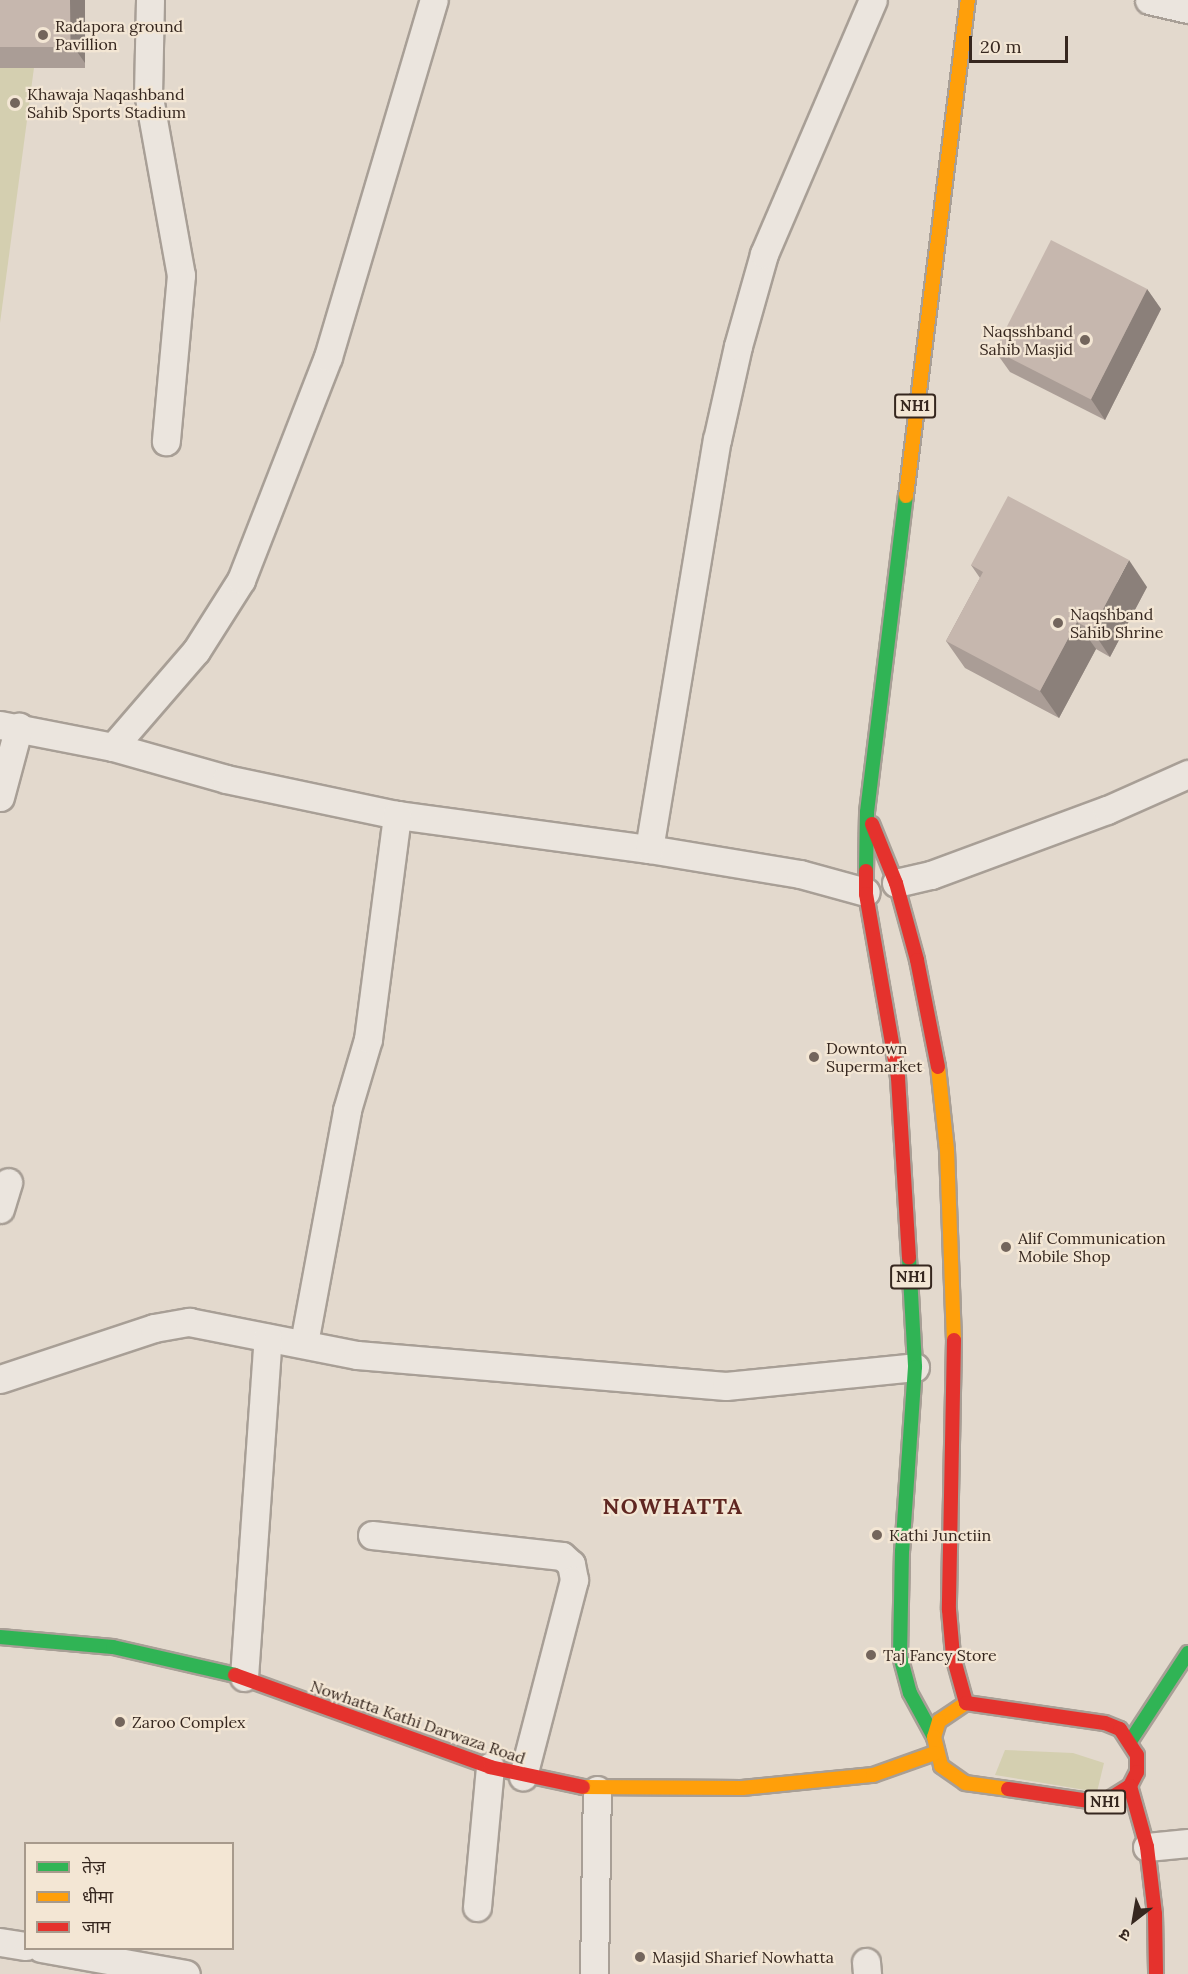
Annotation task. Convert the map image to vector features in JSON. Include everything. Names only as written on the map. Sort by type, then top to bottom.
[{"type":"main road","name":"NH1","points":[[968,0],[867,812],[866,892],[898,1078],[915,1367],[902,1551],[900,1656],[910,1693],[934,1737],[935,1753],[952,1777],[965,1783],[1103,1803],[1118,1797],[1130,1786],[1137,1772],[1137,1755],[1131,1740]]},
{"type":"main road","name":"NH1","points":[[867,812],[896,883],[917,960],[938,1064],[947,1150],[955,1369],[950,1610],[953,1656],[966,1703]]},
{"type":"main road","name":"Nowhatta Kathi Darwaza Road","points":[[0,1637],[113,1647],[244,1677],[490,1767],[523,1776],[597,1790],[742,1788],[873,1775],[935,1753]]},
{"type":"main road","points":[[934,1737],[939,1721],[951,1710],[966,1703],[1105,1723],[1120,1728],[1131,1740],[1188,1653]]},
{"type":"main road","name":"NH1","points":[[1130,1786],[1147,1847],[1155,1914],[1156,1974]]},
{"type":"street","points":[[150,0],[148,92],[181,275],[166,441]]},
{"type":"street","points":[[113,747],[196,651],[241,580],[328,357],[434,0]]},
{"type":"street","points":[[649,849],[717,440],[738,346],[764,254],[873,0]]},
{"type":"street","points":[[1149,0],[1188,9]]},
{"type":"street","points":[[0,797],[9,725],[113,747],[226,779],[397,815],[649,849],[800,874],[866,892]]},
{"type":"street","points":[[896,883],[931,875],[1107,810],[1188,774]]},
{"type":"street","points":[[304,1343],[347,1110],[368,1039],[397,815]]},
{"type":"street","points":[[0,1209],[8,1182]]},
{"type":"street","points":[[0,1379],[154,1328],[189,1322],[216,1324],[268,1338],[304,1343],[357,1355],[726,1386],[915,1367]]},
{"type":"street","points":[[244,1677],[268,1338]]},
{"type":"street","points":[[372,1535],[562,1556],[571,1564],[574,1580],[523,1776]]},
{"type":"street","points":[[477,1908],[490,1767]]},
{"type":"street","points":[[594,1974],[597,1790]]},
{"type":"street","points":[[1147,1847],[1188,1843]]},
{"type":"street","points":[[0,1942],[24,1946]]},
{"type":"street","points":[[52,1950],[186,1974]]},
{"type":"shaded area","name":"Khawaja Naqashband Sahib Sports Stadium","points":[[0,0],[43,0],[0,323]]},
{"type":"shaded area","points":[[1005,1750],[1073,1753],[1104,1763],[1097,1792],[995,1775]]},
{"type":"building","points":[[0,0],[70,0],[70,47],[0,47]]},
{"type":"building","name":"Naqsshband Sahib Masjid","points":[[1051,240],[1147,289],[1091,400],[995,350]]},
{"type":"building","name":"Naqshband Sahib Shrine","points":[[1008,496],[1129,560],[1092,630],[1077,622],[1040,691],[946,641],[983,572],[971,565]]},
{"type":"traffic: fast","points":[[866,871],[867,812],[906,496]]},
{"type":"traffic: fast","points":[[909,1258],[915,1367],[902,1551],[900,1656],[910,1693],[934,1737]]},
{"type":"traffic: fast","points":[[0,1637],[113,1647],[235,1675]]},
{"type":"traffic: fast","points":[[1131,1740],[1188,1653]]},
{"type":"traffic: slow","points":[[906,496],[968,0]]},
{"type":"traffic: slow","points":[[938,1067],[947,1150],[954,1340]]},
{"type":"traffic: slow","points":[[966,1703],[939,1721],[934,1737],[941,1766],[965,1783],[1008,1789]]},
{"type":"traffic: slow","points":[[583,1787],[742,1788],[873,1775],[935,1753]]},
{"type":"traffic: jam","points":[[872,824],[896,883],[917,960],[938,1067]]},
{"type":"traffic: jam","points":[[866,871],[866,894],[898,1078],[909,1258]]},
{"type":"traffic: jam","points":[[954,1340],[949,1610],[953,1656],[966,1703]]},
{"type":"traffic: jam","points":[[235,1675],[490,1767],[583,1787]]},
{"type":"traffic: jam","points":[[966,1703],[1105,1723],[1120,1729],[1137,1755],[1137,1772],[1130,1786],[1103,1803],[1008,1789]]},
{"type":"traffic: jam","points":[[1130,1786],[1147,1847],[1155,1914],[1156,1974]]},
{"type":"place","name":"Radapora ground Pavillion","points":[[43,35]]},
{"type":"place","name":"Khawaja Naqashband Sahib Sports Stadium","points":[[15,103]]},
{"type":"place","name":"Naqsshband Sahib Masjid","points":[[1085,340]]},
{"type":"place","name":"Naqshband Sahib Shrine","points":[[1058,623]]},
{"type":"place","name":"Downtown Supermarket","points":[[814,1057]]},
{"type":"place","name":"Alif Communication Mobile Shop","points":[[1006,1247]]},
{"type":"place","name":"Kathi Junctiin","points":[[877,1535]]},
{"type":"place","name":"Taj Fancy Store","points":[[871,1655]]},
{"type":"place","name":"Zaroo Complex","points":[[120,1722]]},
{"type":"place","name":"Masjid Sharief Nowhatta","points":[[640,1957]]},
{"type":"district","name":"NOWHATTA","points":[[673,1507]]}]
